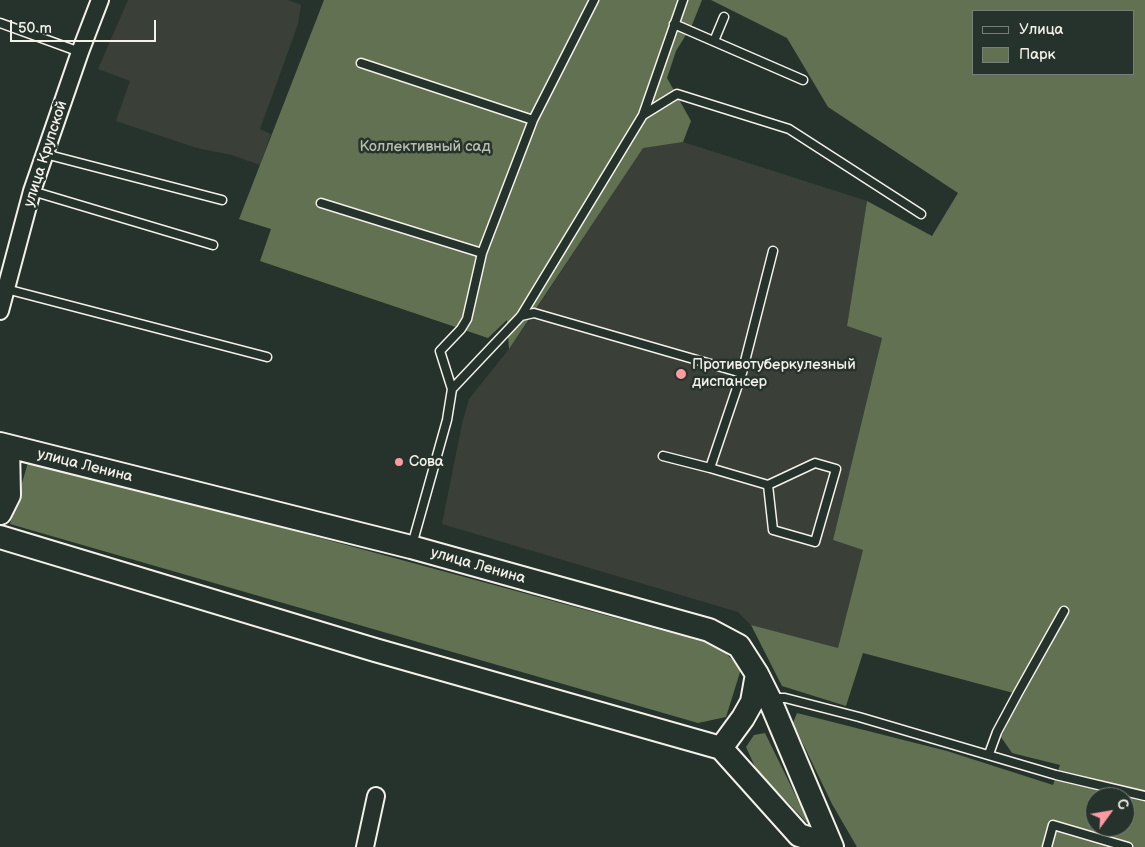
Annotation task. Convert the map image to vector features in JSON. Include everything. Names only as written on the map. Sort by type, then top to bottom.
[{"type":"main road","name":"улица Ленина","points":[[4,445],[411,547],[709,630],[739,646],[757,674],[769,698],[830,846]]},
{"type":"main road","points":[[0,513],[9,495],[4,445]]},
{"type":"main road","points":[[0,537],[375,650],[721,748],[752,702],[757,674]]},
{"type":"main road","name":"улица Ленина","points":[[721,748],[799,834],[830,846]]},
{"type":"street","name":"улица Крупской","points":[[0,311],[32,191],[100,0]]},
{"type":"street","points":[[365,847],[376,796]]},
{"type":"lane","points":[[411,547],[447,420],[452,389],[440,351],[461,329],[466,319],[482,253],[533,120],[594,0]]},
{"type":"lane","points":[[452,389],[521,316],[643,115],[683,0]]},
{"type":"lane","points":[[714,42],[724,17]]},
{"type":"lane","points":[[0,23],[80,52]]},
{"type":"lane","points":[[674,24],[803,80]]},
{"type":"lane","points":[[361,63],[533,120]]},
{"type":"lane","points":[[643,115],[677,94],[788,129],[921,214]]},
{"type":"lane","points":[[45,154],[222,200]]},
{"type":"lane","points":[[32,191],[213,245]]},
{"type":"lane","points":[[321,203],[482,253]]},
{"type":"lane","points":[[710,468],[742,373],[773,251]]},
{"type":"lane","points":[[6,289],[267,357]]},
{"type":"lane","points":[[521,316],[534,313],[742,373]]},
{"type":"lane","points":[[663,456],[768,485],[815,463],[836,469],[815,542],[773,530],[768,485]]},
{"type":"lane","points":[[989,754],[997,732],[1064,611]]},
{"type":"lane","points":[[769,698],[785,698],[859,717],[1056,775],[1145,796]]},
{"type":"lane","points":[[1047,847],[1053,825],[1128,847]]},
{"type":"shaded area","points":[[128,0],[288,0],[301,5],[298,24],[260,129],[271,134],[260,165],[232,155],[197,148],[116,121],[130,81],[98,69]]},
{"type":"shaded area","name":"Противотуберкулезный диспансер","points":[[683,142],[867,201],[847,326],[882,338],[833,540],[863,550],[838,649],[751,625],[738,612],[442,524],[462,424],[469,399],[509,349],[534,313],[643,147]]},
{"type":"green space","name":"Коллективный сад","points":[[324,0],[702,0],[692,25],[676,51],[667,78],[691,121],[683,142],[643,148],[509,349],[507,320],[488,338],[260,261],[271,229],[239,219]]},
{"type":"green space","points":[[711,0],[1145,0],[1145,847],[857,847],[832,804],[793,723],[797,713],[947,751],[1053,785],[1060,765],[1012,753],[1001,737],[1021,695],[863,653],[846,706],[782,686],[751,625],[838,648],[863,550],[833,540],[882,338],[847,326],[867,201],[932,236],[958,193],[828,107],[787,38]]},
{"type":"green space","points":[[29,459],[719,646],[741,669],[726,717],[698,723],[10,524]]},
{"type":"green space","points":[[765,733],[811,827],[756,769],[746,747],[754,735]]},
{"type":"place","name":"Противотуберкулезный диспансер","points":[[681,374]]},
{"type":"place","name":"Сова","points":[[399,462]]}]
